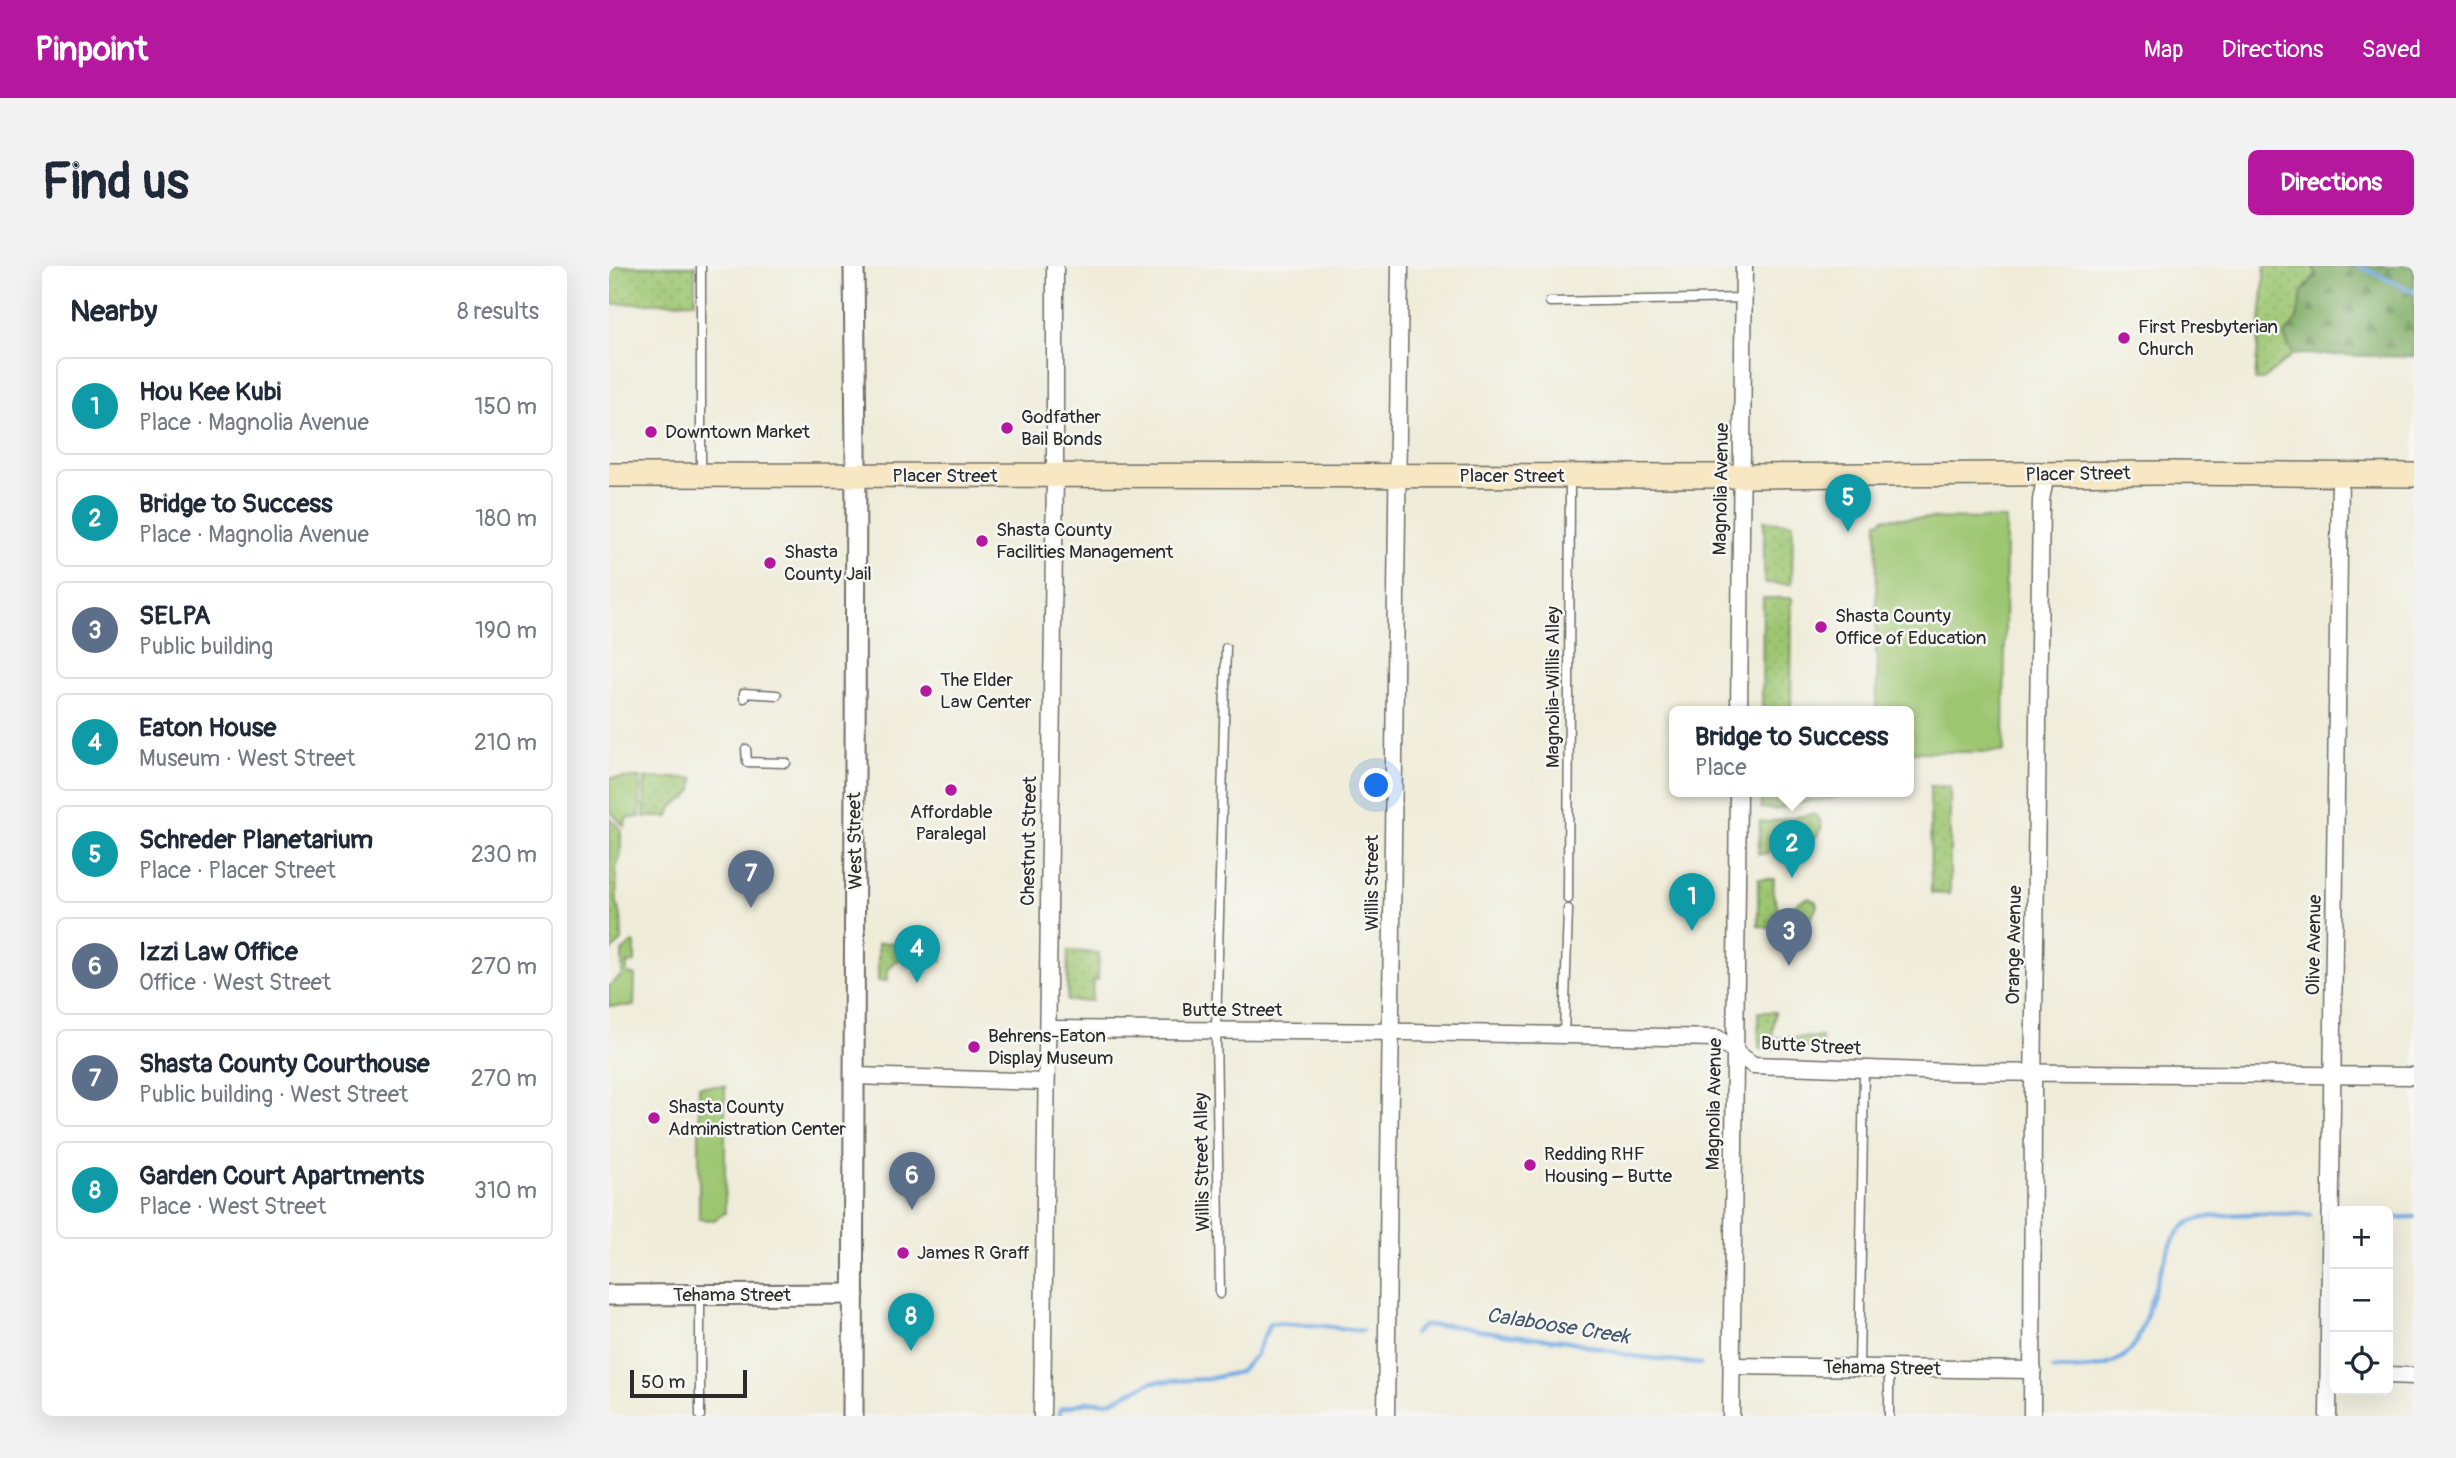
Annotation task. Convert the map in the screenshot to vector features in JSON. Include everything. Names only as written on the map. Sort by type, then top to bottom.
[{"type":"main road","name":"Placer Street","points":[[609,475],[2414,475]]},
{"type":"street","name":"West Street","points":[[853,1416],[856,475],[854,266]]},
{"type":"street","name":"Chestnut Street","points":[[1042,1416],[1055,476],[1055,266]]},
{"type":"street","name":"Willis Street","points":[[1386,1416],[1400,266]]},
{"type":"street","name":"Magnolia Avenue","points":[[1739,706],[1744,266]]},
{"type":"street","name":"Orange Avenue","points":[[2032,1416],[2033,1073],[2041,500],[2046,475]]},
{"type":"street","name":"Olive Avenue","points":[[2332,1332],[2340,475]]},
{"type":"street","name":"Magnolia Avenue","points":[[1731,1416],[1738,797]]},
{"type":"street","name":"Butte Street","points":[[1048,1029],[1392,1031],[1720,1038],[1753,1065],[2033,1073],[2414,1076]]},
{"type":"street","points":[[855,1076],[1047,1082]]},
{"type":"street","name":"Tehama Street","points":[[609,1294],[854,1294]]},
{"type":"street","name":"Tehama Street","points":[[1732,1366],[2033,1370]]},
{"type":"street","points":[[2393,1375],[2414,1376]]},
{"type":"street","name":"Olive Avenue","points":[[2328,1416],[2330,1395]]},
{"type":"lane","points":[[701,266],[701,475]]},
{"type":"lane","points":[[1550,302],[1744,298]]},
{"type":"lane","name":"Magnolia-Willis Alley","points":[[1568,899],[1570,476]]},
{"type":"lane","name":"Willis Street Alley","points":[[1220,1294],[1216,1030],[1226,648]]},
{"type":"lane","points":[[744,698],[744,693],[776,695]]},
{"type":"lane","points":[[746,749],[747,762],[786,763]]},
{"type":"lane","points":[[1564,1035],[1568,909]]},
{"type":"lane","points":[[1860,1367],[1864,1070]]},
{"type":"lane","points":[[700,1295],[700,1416]]},
{"type":"lane","points":[[1889,1368],[1889,1416]]},
{"type":"green space","points":[[609,266],[695,266],[695,302],[609,304]]},
{"type":"green space","points":[[2265,266],[2313,266],[2316,275],[2302,292],[2297,319],[2284,336],[2293,354],[2263,380],[2255,380]]},
{"type":"green space","points":[[2313,266],[2414,266],[2414,357],[2293,354],[2284,336],[2297,319],[2302,292],[2316,275]]},
{"type":"green space","points":[[1883,518],[2006,519],[2004,752],[1914,752],[1914,706],[1876,706],[1877,522]]},
{"type":"green space","points":[[1764,521],[1793,523],[1792,584],[1764,583]]},
{"type":"green space","points":[[1763,598],[1792,598],[1791,706],[1762,706]]},
{"type":"green space","points":[[609,778],[641,778],[640,817],[626,818],[625,827],[609,810]]},
{"type":"green space","points":[[645,778],[694,778],[693,790],[673,807],[669,817],[644,817]]},
{"type":"green space","points":[[1930,786],[1950,787],[1950,894],[1931,893]]},
{"type":"green space","points":[[1761,797],[1838,797],[1795,803],[1775,810],[1761,808]]},
{"type":"green space","points":[[1813,814],[1821,825],[1816,837],[1782,841],[1772,847],[1769,854],[1758,854],[1760,821]]},
{"type":"green space","points":[[609,818],[621,829],[621,855],[616,866],[617,905],[621,915],[622,941],[609,953]]},
{"type":"green space","points":[[1758,879],[1774,879],[1773,894],[1779,910],[1784,913],[1773,922],[1773,929],[1758,926]]},
{"type":"green space","points":[[1808,898],[1816,902],[1817,906],[1811,919],[1796,930],[1776,928],[1790,909]]},
{"type":"green space","points":[[632,942],[635,944],[635,963],[627,963],[627,974],[635,975],[634,1006],[609,1006],[609,986],[622,975],[622,952]]},
{"type":"green space","points":[[939,942],[943,946],[942,961],[897,960],[888,970],[888,981],[878,981],[878,943]]},
{"type":"green space","points":[[1068,951],[1099,953],[1098,980],[1093,980],[1092,1001],[1067,1001]]},
{"type":"green space","points":[[1758,1012],[1775,1012],[1772,1038],[1822,1037],[1822,1048],[1759,1049]]},
{"type":"green space","points":[[699,1086],[725,1086],[725,1213],[714,1220],[699,1219]]},
{"type":"waterway","points":[[2359,266],[2414,292]]},
{"type":"waterway","name":"Calaboose Creek","points":[[2053,1369],[2084,1369],[2107,1365],[2123,1357],[2134,1345],[2169,1249],[2184,1226],[2208,1217],[2225,1215],[2310,1215]]},
{"type":"waterway","name":"Calaboose Creek","points":[[2393,1218],[2414,1217]]},
{"type":"waterway","name":"Calaboose Creek","points":[[1060,1416],[1060,1409],[1087,1402],[1109,1402],[1152,1382],[1208,1379],[1239,1372],[1255,1356],[1270,1323],[1362,1331]]},
{"type":"waterway","name":"Calaboose Creek","points":[[1414,1334],[1423,1326],[1447,1325],[1569,1341],[1632,1356],[1700,1364]]},
{"type":"place","name":"First Presbyterian Church","points":[[2124,338]]},
{"type":"place","name":"Godfather Bail Bonds","points":[[1007,428]]},
{"type":"place","name":"Downtown Market","points":[[651,432]]},
{"type":"place","name":"Schreder Planetarium","points":[[1848,532]]},
{"type":"place","name":"Shasta County Facilities Management","points":[[982,541]]},
{"type":"place","name":"Shasta County Jail","points":[[770,563]]},
{"type":"place","name":"Shasta County Office of Education","points":[[1821,627]]},
{"type":"place","name":"The Elder Law Center","points":[[926,691]]},
{"type":"place","name":"Affordable Paralegal","points":[[951,790]]},
{"type":"place","name":"Bridge to Success","points":[[1792,878]]},
{"type":"place","name":"Shasta County Courthouse","points":[[751,908]]},
{"type":"place","name":"Hou Kee Kubi","points":[[1692,931]]},
{"type":"place","name":"SELPA","points":[[1789,966]]},
{"type":"place","name":"Eaton House","points":[[917,983]]},
{"type":"place","name":"Behrens-Eaton Display Museum","points":[[974,1047]]},
{"type":"place","name":"Shasta County Administration Center","points":[[654,1118]]},
{"type":"place","name":"Redding RHF Housing – Butte","points":[[1530,1165]]},
{"type":"place","name":"Izzi Law Office","points":[[912,1210]]},
{"type":"place","name":"James R Graff","points":[[903,1253]]},
{"type":"place","name":"Garden Court Apartments","points":[[911,1351]]}]
